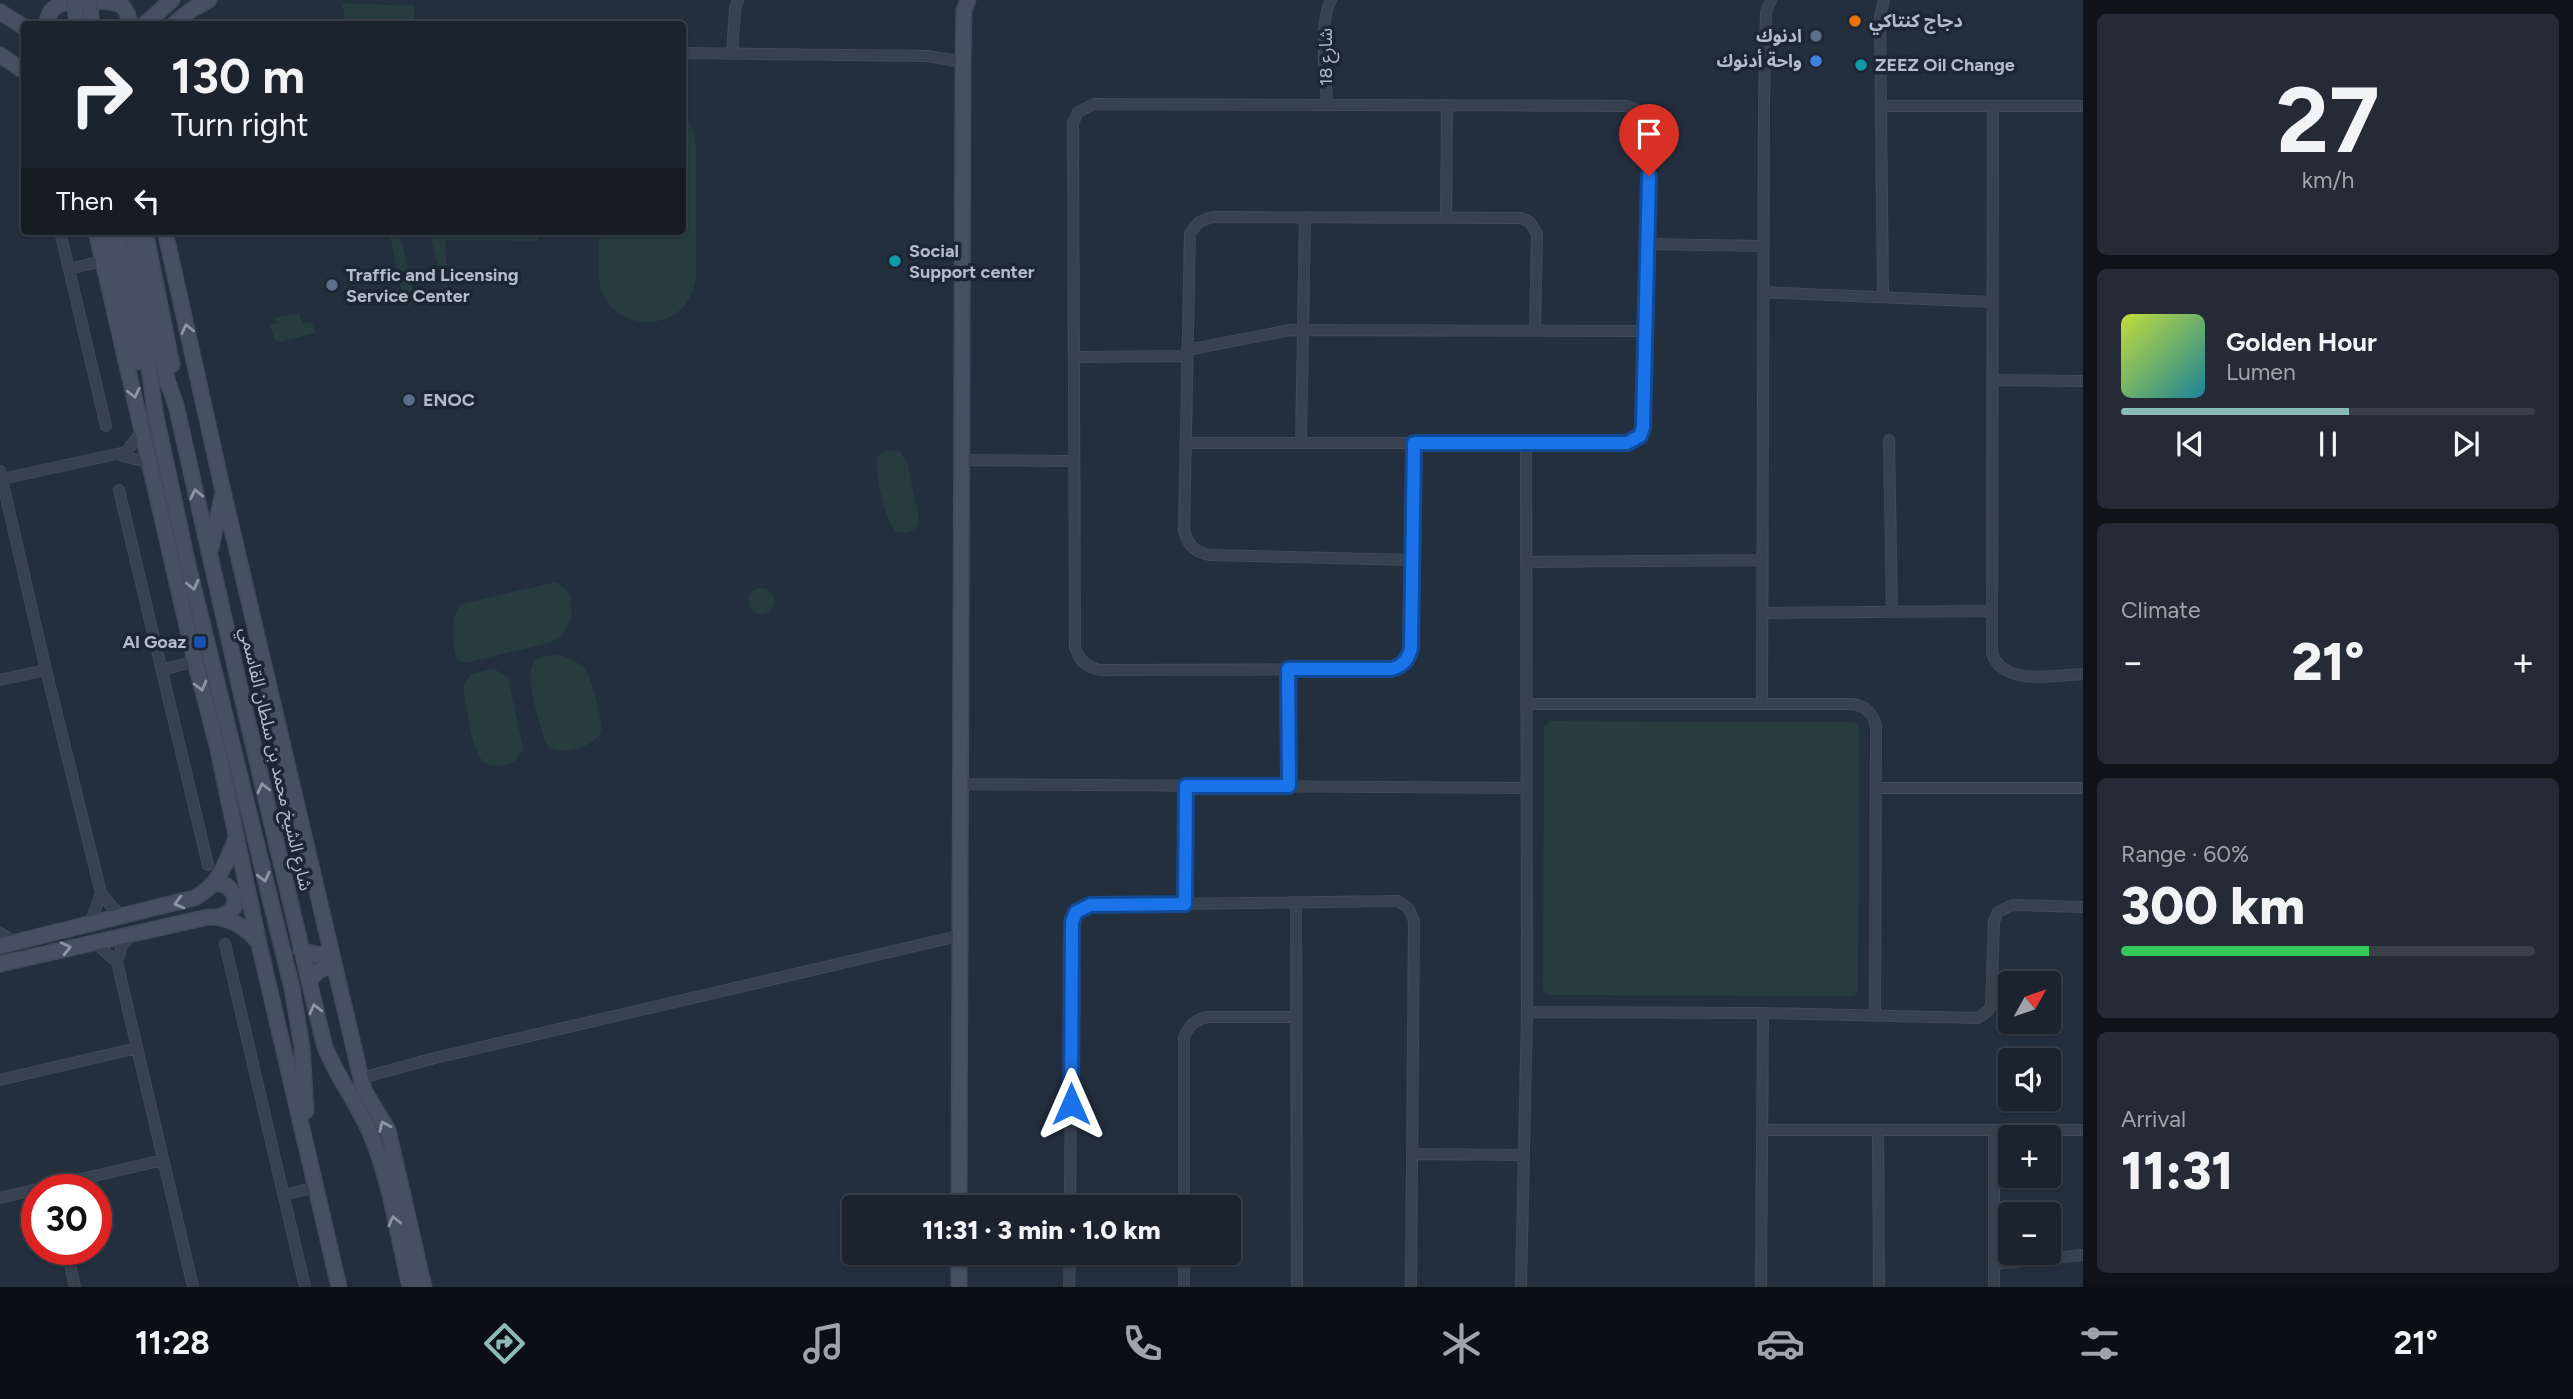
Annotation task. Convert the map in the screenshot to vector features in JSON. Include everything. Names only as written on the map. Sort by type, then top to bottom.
[{"type":"street","points":[[48,21],[49,13],[62,4],[106,0],[121,5],[127,12],[129,21]]},
{"type":"street","points":[[148,21],[172,0]]},
{"type":"street","points":[[178,21],[209,0]]},
{"type":"street","points":[[1761,0],[1766,12]]},
{"type":"street","points":[[1762,704],[1763,246],[1766,12],[1771,0]]},
{"type":"street","points":[[1883,297],[1880,17],[1884,0]]},
{"type":"street","points":[[732,54],[735,3]]},
{"type":"street","points":[[959,1195],[964,3]]},
{"type":"street","name":"شارع 18","points":[[1327,3],[1327,105]]},
{"type":"street","points":[[78,21],[82,4]]},
{"type":"street","points":[[82,4],[90,21]]},
{"type":"street","points":[[0,12],[21,25]]},
{"type":"street","points":[[686,53],[933,56],[963,62]]},
{"type":"street","points":[[0,55],[21,69]]},
{"type":"street","points":[[1186,443],[1301,443],[1414,443],[1627,443],[1636,440],[1643,427],[1648,244],[1649,130],[1645,116],[1640,111],[1626,106],[1094,104],[1078,112],[1073,123],[1075,647],[1086,665],[1100,670],[1391,669],[1402,664],[1411,648],[1414,443]]},
{"type":"street","points":[[1446,218],[1447,106]]},
{"type":"street","points":[[1881,106],[2083,106]]},
{"type":"street","points":[[1993,106],[1992,653],[2001,669],[2019,676],[2083,674]]},
{"type":"street","points":[[1412,560],[1202,554],[1190,545],[1184,531],[1188,240],[1193,227],[1212,217],[1521,218],[1534,225],[1537,234],[1535,331]]},
{"type":"street","points":[[1301,443],[1305,218]]},
{"type":"street","points":[[61,235],[106,426]]},
{"type":"street","points":[[106,235],[102,261],[217,745],[259,944],[339,1287]]},
{"type":"street","points":[[107,235],[148,360],[155,412],[219,695],[292,988],[302,1047],[307,1121],[347,1287]]},
{"type":"street","name":"شارع الشيخ محمد بن سلطان القاسمي","points":[[132,235],[168,383],[176,405],[301,950],[328,1055],[364,1119],[378,1153],[410,1287]]},
{"type":"street","points":[[146,235],[165,318],[176,387],[176,405]]},
{"type":"street","points":[[166,235],[360,1078],[364,1090],[388,1130],[424,1287]]},
{"type":"street","points":[[1648,244],[1763,246]]},
{"type":"street","points":[[69,269],[102,261]]},
{"type":"street","points":[[1763,292],[1992,302]]},
{"type":"street","points":[[1074,357],[1187,353],[1276,331],[1646,331]]},
{"type":"street","points":[[1993,380],[2083,381]]},
{"type":"street","points":[[124,917],[101,894],[1,475],[118,455],[132,447],[142,430]]},
{"type":"street","points":[[1889,440],[1892,612]]},
{"type":"street","points":[[1521,1287],[1527,1012],[1526,443]]},
{"type":"street","points":[[118,455],[143,461],[152,470]]},
{"type":"street","points":[[961,460],[1074,461]]},
{"type":"street","points":[[119,490],[208,865]]},
{"type":"street","points":[[211,561],[214,526],[223,491]]},
{"type":"street","points":[[1526,562],[1763,560]]},
{"type":"street","points":[[1763,613],[1992,611]]},
{"type":"street","points":[[162,670],[195,661]]},
{"type":"street","points":[[1288,669],[1289,786]]},
{"type":"street","points":[[0,680],[46,670]]},
{"type":"street","points":[[217,745],[219,695]]},
{"type":"street","points":[[1526,704],[1853,704],[1867,710],[1874,718],[1876,727],[1875,1015]]},
{"type":"street","points":[[962,784],[1527,788]]},
{"type":"street","points":[[1185,904],[1186,786]]},
{"type":"street","points":[[1876,788],[2083,788]]},
{"type":"street","points":[[0,946],[188,901],[215,883],[237,837]]},
{"type":"street","points":[[0,964],[192,919],[226,915],[234,908],[235,895],[227,886],[215,883]]},
{"type":"street","points":[[90,924],[101,894]]},
{"type":"street","points":[[1070,1195],[1073,917],[1080,909],[1090,905],[1391,900],[1404,904],[1412,915],[1411,1287]]},
{"type":"street","points":[[1296,902],[1297,1287]]},
{"type":"street","points":[[1527,1012],[1763,1013],[1972,1019],[1984,1016],[1992,1000],[1994,921],[1998,912],[2012,905],[2083,907]]},
{"type":"street","points":[[218,917],[237,923],[259,944]]},
{"type":"street","points":[[0,933],[15,942]]},
{"type":"street","points":[[133,933],[122,946],[117,962],[193,1287]]},
{"type":"street","points":[[360,1078],[435,1058],[958,936]]},
{"type":"street","points":[[94,942],[117,962]]},
{"type":"street","points":[[225,944],[305,1287]]},
{"type":"street","points":[[301,950],[332,958]]},
{"type":"street","points":[[309,981],[332,958]]},
{"type":"street","points":[[1761,1287],[1763,1013]]},
{"type":"street","points":[[1184,1195],[1186,1031],[1195,1021],[1208,1017],[1296,1017]]},
{"type":"street","points":[[0,1080],[137,1048]]},
{"type":"street","points":[[1762,1130],[2083,1130]]},
{"type":"street","points":[[1994,1130],[1994,1287]]},
{"type":"street","points":[[1878,1131],[1879,1287]]},
{"type":"street","points":[[1412,1154],[1523,1155]]},
{"type":"street","points":[[108,1174],[163,1160]]},
{"type":"street","points":[[284,1195],[316,1187]]},
{"type":"street","points":[[0,1198],[21,1194]]},
{"type":"street","points":[[1995,1264],[2083,1255]]},
{"type":"street","points":[[70,1265],[75,1287]]},
{"type":"street","points":[[959,1265],[959,1287]]},
{"type":"street","points":[[1069,1287],[1070,1265]]},
{"type":"street","points":[[1184,1265],[1184,1287]]},
{"type":"green space","points":[[342,3],[414,6],[414,21],[345,21]]},
{"type":"green space","points":[[686,117],[694,131],[696,148],[696,278],[688,301],[674,315],[663,319],[652,322],[629,319],[611,306],[604,296],[598,273],[599,235],[686,235]]},
{"type":"green space","points":[[390,235],[400,235],[416,303],[405,306]]},
{"type":"green space","points":[[430,235],[538,235],[538,241],[445,240],[448,293],[456,294],[448,303]]},
{"type":"green space","points":[[299,313],[302,324],[312,322],[315,333],[280,342],[275,340],[270,325],[277,323],[275,318]]},
{"type":"green space","points":[[887,450],[900,452],[907,461],[919,519],[917,527],[908,533],[896,532],[892,527],[881,495],[877,463],[878,456]]},
{"type":"green space","points":[[556,582],[570,594],[572,609],[568,627],[559,637],[552,642],[466,663],[457,660],[453,631],[457,610],[461,604]]},
{"type":"green space","points":[[761,588],[770,592],[774,601],[770,610],[761,614],[752,610],[748,601],[752,592]]},
{"type":"green space","points":[[560,655],[575,661],[587,672],[597,702],[601,726],[601,731],[594,741],[565,751],[553,749],[545,742],[531,678],[531,669],[536,660]]},
{"type":"green space","points":[[494,669],[508,677],[523,749],[513,762],[490,765],[483,761],[475,747],[463,687],[471,674]]},
{"type":"green space","points":[[1550,721],[1854,722],[1859,727],[1858,992],[1853,996],[1548,995],[1543,989],[1544,726]]},
{"type":"place","name":"دجاج كنتاكي","points":[[1855,21]]},
{"type":"place","name":"ادنوك","points":[[1816,36]]},
{"type":"place","name":"واحة أدنوك","points":[[1816,61]]},
{"type":"place","name":"ZEEZ Oil Change","points":[[1861,65]]},
{"type":"place","name":"Social Support center","points":[[895,261]]},
{"type":"place","name":"Traffic and Licensing Service Center","points":[[332,285]]},
{"type":"place","name":"ENOC","points":[[409,400]]},
{"type":"place","name":"Al Goaz","points":[[200,642]]},
{"type":"route","points":[[1071,1104],[1072,922],[1076,912],[1090,905],[1185,904],[1186,786],[1289,786],[1288,669],[1391,669],[1407,660],[1411,648],[1414,443],[1627,443],[1640,436],[1643,427],[1649,176]]}]
